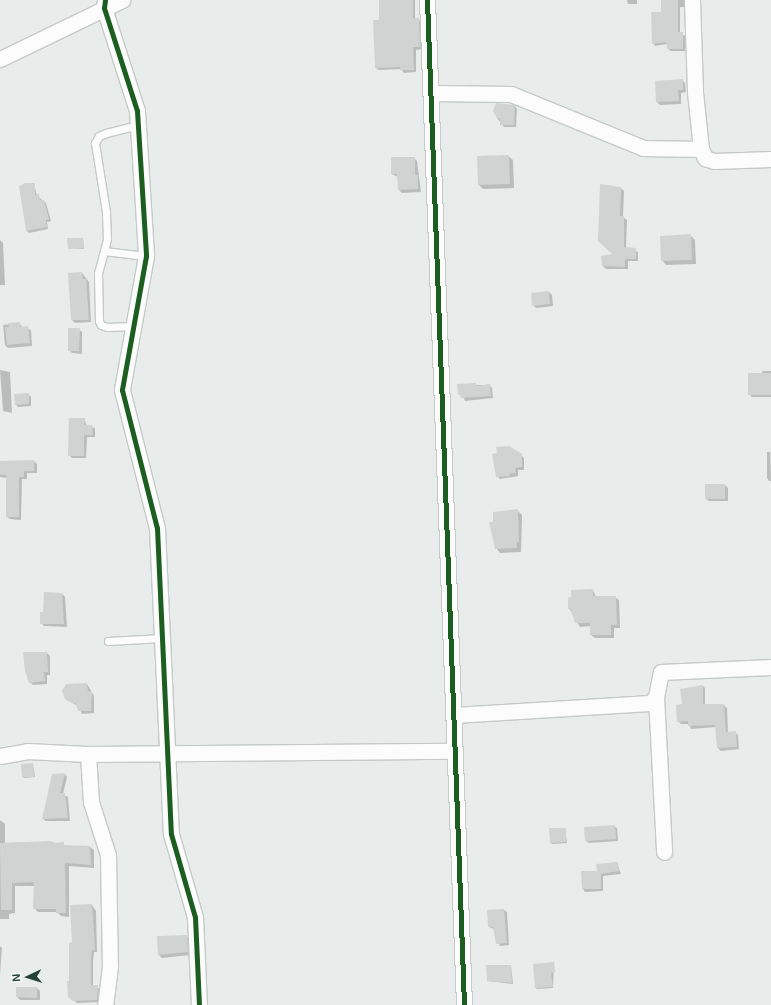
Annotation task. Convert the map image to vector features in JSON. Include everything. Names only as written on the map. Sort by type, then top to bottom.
[{"type":"street","points":[[0,59],[104,4],[122,0]]},
{"type":"street","points":[[427,0],[464,1005]]},
{"type":"street","points":[[692,0],[695,92],[701,149],[705,158],[714,161],[771,160]]},
{"type":"street","points":[[104,4],[137,111],[146,256],[122,390],[158,528],[171,834],[195,917],[199,1005]]},
{"type":"street","points":[[431,93],[511,94],[643,148],[701,149]]},
{"type":"street","points":[[664,852],[656,697],[661,672],[771,667]]},
{"type":"street","points":[[454,715],[650,703],[656,697]]},
{"type":"street","points":[[1,754],[42,752],[88,754],[454,751]]},
{"type":"street","points":[[88,754],[91,802],[108,855],[110,966],[105,1005]]},
{"type":"lane","points":[[134,326],[107,327],[102,325],[100,321],[99,261],[104,251],[107,239],[106,212],[95,142],[99,136],[106,133],[138,125]]},
{"type":"lane","points":[[104,251],[146,256]]},
{"type":"lane","points":[[108,641],[162,638]]},
{"type":"building","points":[[379,0],[413,0],[413,18],[419,18],[420,47],[413,47],[414,70],[400,70],[400,67],[375,68],[373,20],[379,20]]},
{"type":"building","points":[[661,0],[678,0],[678,32],[683,32],[683,49],[667,49],[666,42],[652,44],[651,12],[661,12]]},
{"type":"building","points":[[683,79],[683,90],[678,90],[679,101],[656,102],[655,81]]},
{"type":"building","points":[[496,103],[515,105],[514,125],[500,125],[500,118],[497,118],[493,111]]},
{"type":"building","points":[[509,155],[510,184],[478,185],[477,156]]},
{"type":"building","points":[[391,157],[415,157],[415,175],[418,175],[418,189],[398,190],[397,174],[391,174]]},
{"type":"building","points":[[25,183],[35,183],[35,195],[39,194],[40,200],[44,200],[49,219],[46,220],[47,227],[26,231],[19,186]]},
{"type":"building","points":[[600,184],[621,187],[620,216],[624,216],[624,247],[636,248],[636,259],[625,259],[625,267],[602,266],[601,256],[612,254],[598,241]]},
{"type":"building","points":[[691,234],[692,260],[661,261],[660,236]]},
{"type":"building","points":[[67,238],[83,238],[84,248],[68,249]]},
{"type":"building","points":[[82,272],[83,279],[86,279],[89,320],[71,320],[68,273]]},
{"type":"building","points":[[549,291],[550,304],[532,306],[531,293]]},
{"type":"building","points":[[20,322],[20,327],[28,326],[30,343],[7,345],[5,327],[9,327],[8,323]]},
{"type":"building","points":[[68,328],[80,328],[79,351],[68,351]]},
{"type":"building","points":[[748,373],[771,373],[771,395],[748,395]]},
{"type":"building","points":[[476,383],[477,386],[490,384],[491,396],[461,398],[460,395],[458,395],[457,384]]},
{"type":"building","points":[[29,393],[29,404],[15,405],[14,394]]},
{"type":"building","points":[[69,418],[85,418],[84,425],[92,425],[93,435],[84,435],[84,456],[68,456]]},
{"type":"building","points":[[509,446],[522,454],[522,467],[515,468],[516,473],[509,474],[510,476],[496,477],[492,454],[497,453],[496,447]]},
{"type":"building","points":[[34,460],[34,471],[24,471],[24,477],[19,477],[19,517],[6,517],[6,475],[0,475],[0,461]]},
{"type":"building","points":[[705,484],[725,484],[725,499],[705,499]]},
{"type":"building","points":[[518,509],[519,542],[517,542],[517,548],[495,549],[489,522],[493,522],[493,512]]},
{"type":"building","points":[[593,589],[593,596],[616,596],[617,625],[611,625],[611,635],[590,635],[590,623],[575,623],[571,609],[568,609],[568,598],[571,597],[571,590]]},
{"type":"building","points":[[44,592],[62,593],[64,624],[40,624],[40,612],[43,612]]},
{"type":"building","points":[[23,652],[47,652],[48,672],[44,672],[45,681],[29,683],[25,671]]},
{"type":"building","points":[[87,683],[88,691],[92,692],[91,711],[78,711],[76,704],[65,699],[62,691],[66,684]]},
{"type":"building","points":[[703,685],[703,704],[724,704],[726,732],[736,731],[737,747],[717,748],[715,725],[688,726],[688,721],[677,722],[676,705],[682,704],[680,689]]},
{"type":"building","points":[[33,763],[34,777],[22,777],[21,764]]},
{"type":"building","points":[[65,773],[60,793],[65,793],[68,818],[42,819],[52,774]]},
{"type":"building","points":[[615,825],[616,839],[585,841],[584,827]]},
{"type":"building","points":[[549,828],[566,828],[566,842],[550,843]]},
{"type":"building","points":[[51,841],[51,843],[64,842],[64,845],[90,846],[91,865],[65,863],[66,913],[56,913],[56,909],[33,909],[34,882],[12,883],[12,910],[1,910],[0,843]]},
{"type":"building","points":[[618,862],[619,871],[601,874],[601,889],[582,889],[581,871],[597,871],[596,864]]},
{"type":"building","points":[[92,904],[95,950],[92,950],[91,958],[91,985],[98,985],[97,1000],[73,1001],[68,997],[67,981],[69,981],[69,943],[72,942],[70,905]]},
{"type":"building","points":[[504,909],[507,943],[496,944],[493,927],[488,927],[487,910]]},
{"type":"building","points":[[187,935],[188,952],[158,955],[157,936]]},
{"type":"building","points":[[554,962],[555,972],[551,973],[553,987],[535,988],[533,964]]},
{"type":"building","points":[[486,965],[511,965],[512,983],[487,981]]},
{"type":"building","points":[[16,987],[37,987],[37,998],[16,997]]},
{"type":"cycle path","points":[[105,0],[104,8],[137,111],[146,256],[122,390],[157,528],[171,834],[195,917],[199,1005]]},
{"type":"cycle path","points":[[427,0],[464,1005]]}]
